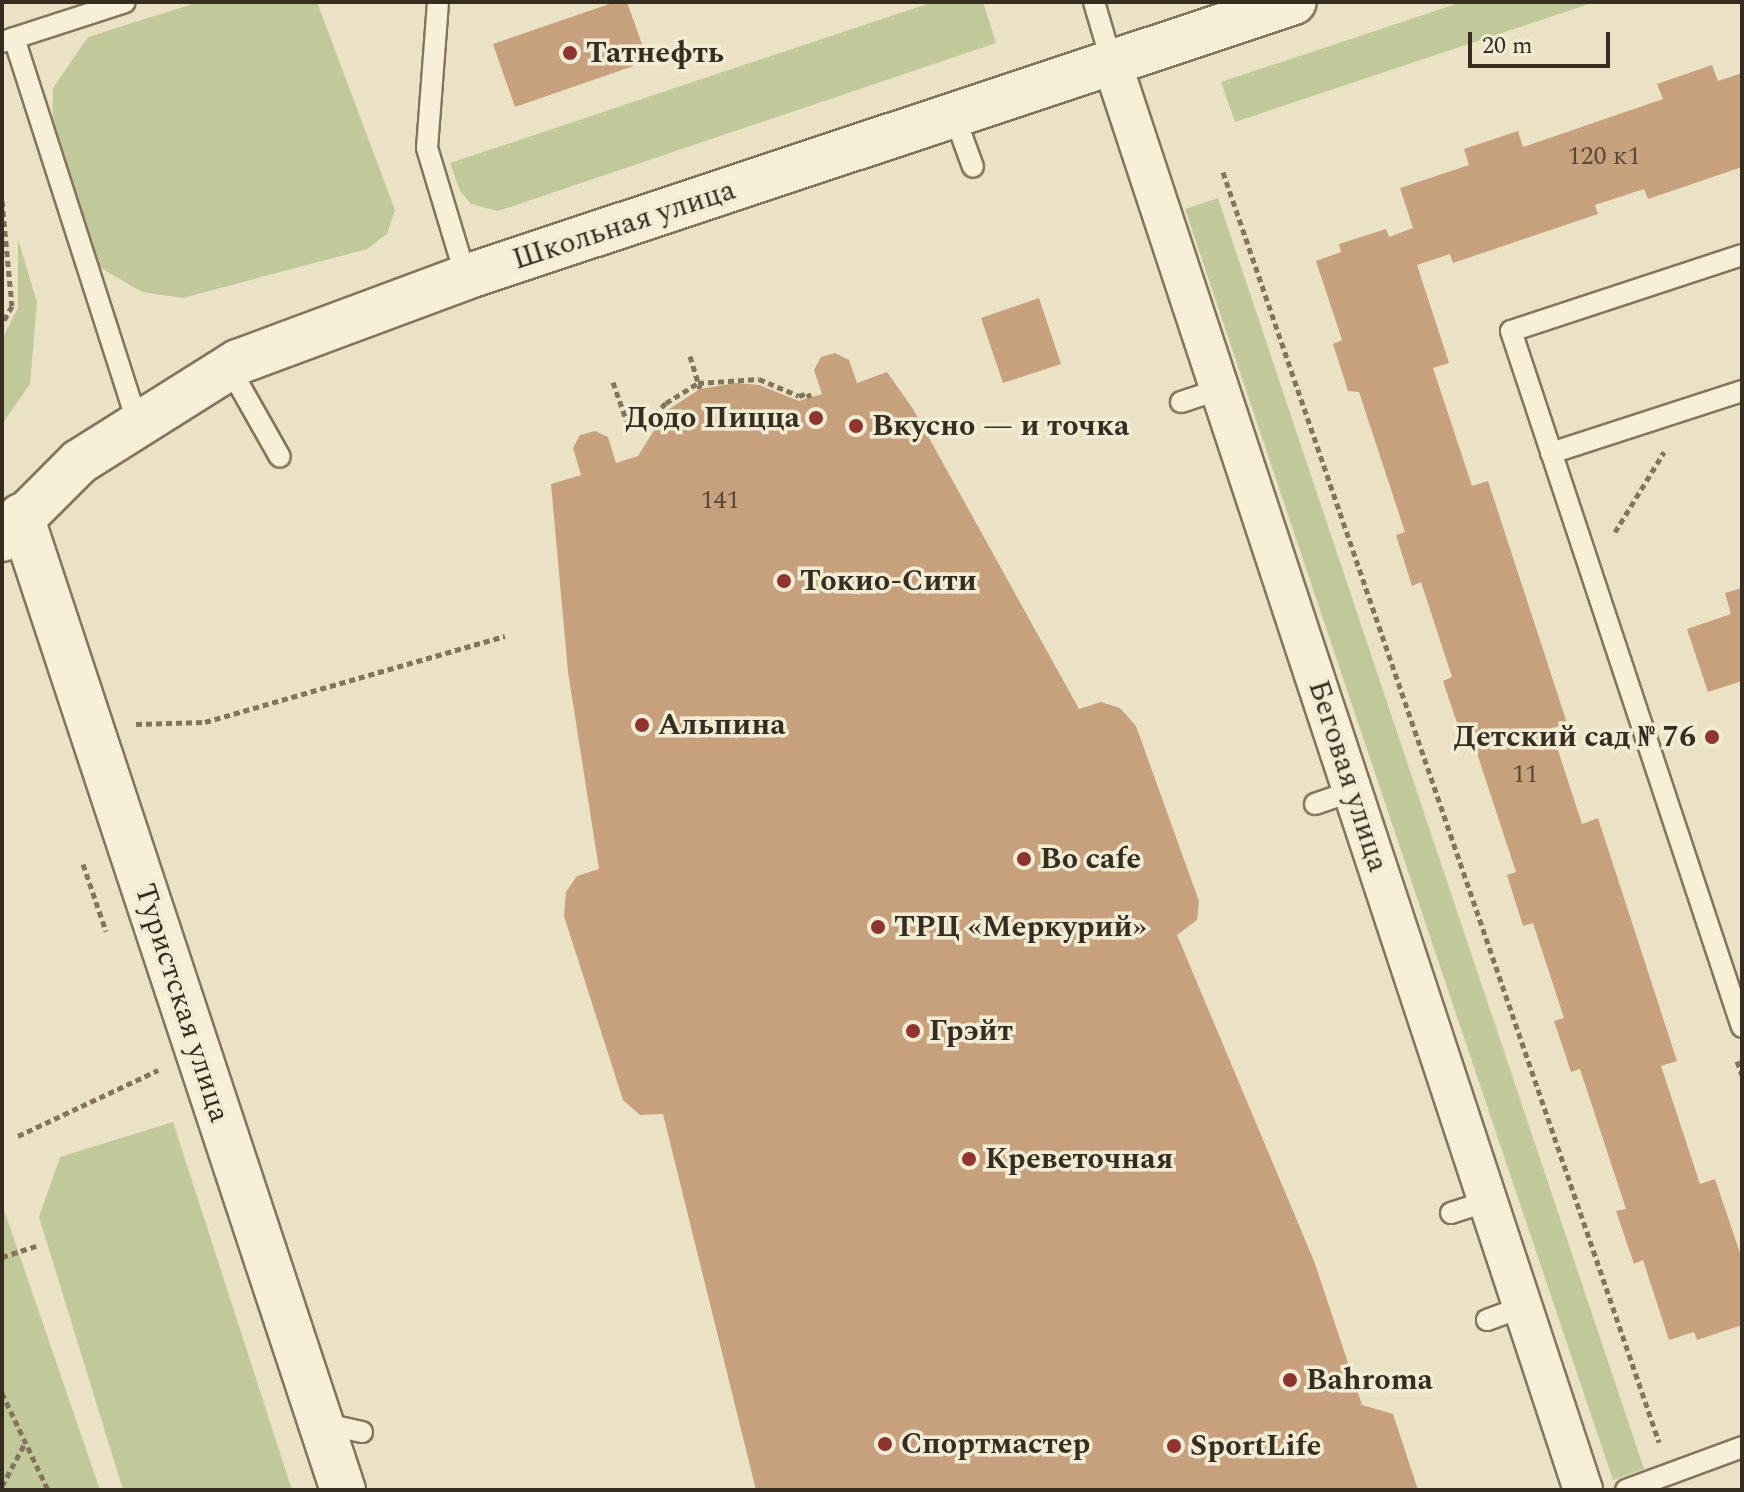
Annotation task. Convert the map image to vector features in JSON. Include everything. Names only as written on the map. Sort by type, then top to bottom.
[{"type":"street","name":"Школьная улица","points":[[12,528],[79,462],[137,422],[229,367],[466,277],[1294,2]]},
{"type":"street","name":"Беговая улица","points":[[1112,63],[1583,1490]]},
{"type":"street","name":"Туристская улица","points":[[12,528],[342,1428],[343,1490]]},
{"type":"lane","points":[[125,2],[8,40],[137,422]]},
{"type":"lane","points":[[1094,2],[1112,63]]},
{"type":"lane","points":[[442,4],[427,148],[466,277]]},
{"type":"lane","points":[[954,115],[973,167]]},
{"type":"lane","points":[[1742,255],[1511,331],[1742,1027]]},
{"type":"lane","points":[[229,367],[280,457]]},
{"type":"lane","points":[[1181,402],[1220,389]]},
{"type":"lane","points":[[1551,453],[1742,391]]},
{"type":"lane","points":[[1315,804],[1352,791]]},
{"type":"lane","points":[[1451,1213],[1488,1201]]},
{"type":"lane","points":[[1487,1320],[1523,1307]]},
{"type":"lane","points":[[1626,1490],[1673,1482],[1742,1447]]},
{"type":"path","points":[[1223,172],[1673,1482]]},
{"type":"path","points":[[2,201],[12,306],[2,324]]},
{"type":"path","points":[[690,356],[699,386]]},
{"type":"path","points":[[613,382],[629,428],[648,422],[666,403],[699,386],[759,379],[799,396],[808,393],[810,398]]},
{"type":"path","points":[[1591,572],[1692,407]]},
{"type":"path","points":[[135,724],[205,722],[505,636]]},
{"type":"path","points":[[18,1136],[159,1069]]},
{"type":"path","points":[[2,1257],[36,1246]]},
{"type":"path","points":[[2,1393],[27,1440],[48,1490]]},
{"type":"path","points":[[2,1486],[27,1440]]},
{"type":"green space","points":[[199,2],[317,2],[395,210],[387,234],[367,249],[183,298],[142,292],[101,268],[52,151],[53,88],[88,37]]},
{"type":"green space","points":[[933,2],[983,2],[996,43],[498,211],[471,204],[460,191],[450,163]]},
{"type":"green space","points":[[1462,2],[1595,2],[1235,122],[1221,82]]},
{"type":"green space","points":[[1218,198],[1644,1469],[1613,1480],[1185,209]]},
{"type":"green space","points":[[18,239],[37,302],[30,384],[2,424],[2,339],[18,308]]},
{"type":"green space","points":[[173,1122],[292,1490],[123,1490],[39,1217],[60,1157]]},
{"type":"green space","points":[[2,1204],[100,1490],[2,1490]]},
{"type":"building","name":"Татнефть","points":[[615,2],[627,2],[648,61],[515,107],[493,44]]},
{"type":"building","points":[[1712,65],[1718,81],[1742,73],[1742,167],[1648,199],[1644,189],[1595,205],[1598,214],[1453,263],[1450,254],[1417,265],[1449,363],[1433,368],[1472,486],[1488,481],[1567,723],[1551,729],[1582,824],[1598,818],[1677,1061],[1661,1066],[1700,1184],[1715,1179],[1742,1259],[1742,1325],[1697,1340],[1694,1332],[1669,1340],[1643,1260],[1634,1264],[1616,1211],[1626,1209],[1580,1069],[1571,1072],[1554,1021],[1564,1018],[1533,923],[1523,926],[1507,875],[1516,872],[1469,729],[1460,732],[1443,681],[1452,677],[1421,582],[1412,586],[1396,535],[1405,532],[1359,392],[1348,391],[1333,344],[1342,340],[1316,261],[1341,252],[1339,244],[1386,229],[1389,237],[1413,228],[1400,188],[1469,165],[1464,149],[1518,131],[1523,147],[1663,99],[1657,84]]},
{"type":"building","points":[[1039,298],[1061,364],[1003,383],[981,318]]},
{"type":"building","name":"ТРЦ «Меркурий»","points":[[835,353],[849,360],[857,383],[887,372],[913,409],[1079,709],[1101,702],[1120,708],[1136,726],[1199,901],[1197,920],[1177,935],[1314,1261],[1362,1405],[1393,1414],[1418,1490],[756,1490],[663,1114],[640,1115],[623,1100],[564,916],[566,892],[577,876],[599,869],[568,672],[551,484],[581,475],[573,448],[580,435],[595,431],[608,437],[616,463],[638,456],[666,411],[700,389],[736,383],[759,385],[799,401],[822,394],[814,370],[821,357]]},
{"type":"building","points":[[1742,588],[1742,681],[1708,692],[1687,629],[1731,614],[1725,593]]},
{"type":"place","name":"Татнефть","points":[[570,53]]},
{"type":"place","name":"Додо Пицца","points":[[816,418]]},
{"type":"place","name":"Вкусно — и точка","points":[[856,426]]},
{"type":"place","name":"Токио-Сити","points":[[784,581]]},
{"type":"place","name":"Альпина","points":[[642,725]]},
{"type":"place","name":"Детский сад № 76","points":[[1712,737]]},
{"type":"place","name":"Bo cafe","points":[[1024,859]]},
{"type":"place","name":"ТРЦ «Меркурий»","points":[[878,927]]},
{"type":"place","name":"Грэйт","points":[[913,1031]]},
{"type":"place","name":"Креветочная","points":[[969,1159]]},
{"type":"place","name":"Bahroma","points":[[1290,1380]]},
{"type":"place","name":"Спортмастер","points":[[885,1444]]},
{"type":"place","name":"SportLife","points":[[1174,1446]]}]
